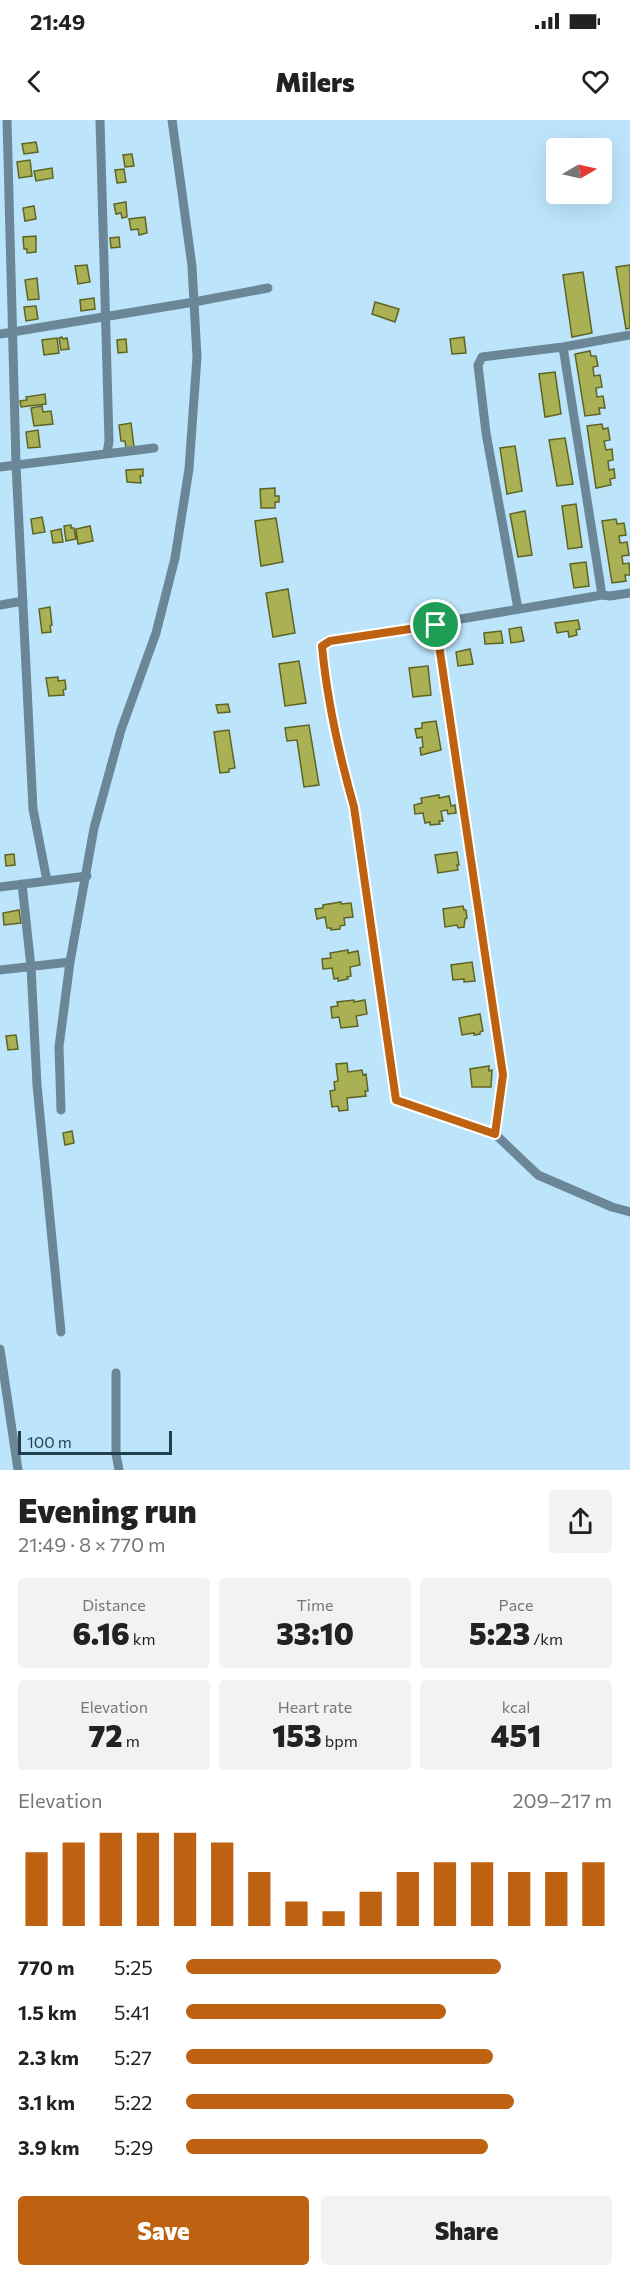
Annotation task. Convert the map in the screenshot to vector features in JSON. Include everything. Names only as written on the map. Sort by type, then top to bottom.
[{"type":"street","points":[[7,120],[16,464],[33,809],[47,881]]},
{"type":"street","points":[[100,120],[109,441],[107,453]]},
{"type":"street","points":[[61,1110],[59,1047],[70,962],[94,828],[121,729],[156,633],[175,558],[189,469],[197,357],[192,266],[172,120]]},
{"type":"street","points":[[0,334],[268,288]]},
{"type":"street","points":[[518,609],[486,433],[478,365],[482,357],[563,347],[630,335]]},
{"type":"street","points":[[563,347],[602,595]]},
{"type":"street","points":[[0,467],[154,448]]},
{"type":"street","points":[[630,593],[602,595],[436,625],[330,641],[322,646],[326,688],[354,807],[396,1100],[495,1134],[538,1175],[612,1207],[630,1212]]},
{"type":"street","points":[[0,605],[23,602]]},
{"type":"street","points":[[436,625],[503,1075],[495,1134]]},
{"type":"street","points":[[0,886],[87,876]]},
{"type":"street","points":[[21,884],[30,967],[37,1085],[62,1332]]},
{"type":"street","points":[[0,970],[70,962]]},
{"type":"street","points":[[0,1348],[18,1470]]},
{"type":"street","points":[[116,1373],[116,1454],[119,1470]]},
{"type":"building","points":[[36,142],[38,152],[24,154],[22,144]]},
{"type":"building","points":[[132,154],[134,166],[125,167],[123,155]]},
{"type":"building","points":[[30,160],[32,176],[19,178],[17,162]]},
{"type":"building","points":[[52,168],[53,178],[36,181],[34,171]]},
{"type":"building","points":[[124,169],[126,182],[117,183],[115,170]]},
{"type":"building","points":[[126,202],[127,217],[122,218],[121,213],[116,214],[114,204]]},
{"type":"building","points":[[34,206],[36,219],[25,221],[23,208]]},
{"type":"building","points":[[145,217],[147,233],[139,235],[138,229],[131,230],[129,219]]},
{"type":"building","points":[[36,236],[36,252],[27,253],[27,249],[24,249],[23,237]]},
{"type":"building","points":[[119,237],[120,247],[111,248],[110,238]]},
{"type":"building","points":[[87,265],[90,282],[78,284],[75,266]]},
{"type":"building","points":[[630,265],[630,328],[626,329],[616,267]]},
{"type":"building","points":[[583,272],[592,333],[572,337],[563,275]]},
{"type":"building","points":[[37,278],[39,299],[28,300],[25,280]]},
{"type":"building","points":[[94,298],[95,309],[81,311],[80,300]]},
{"type":"building","points":[[375,302],[399,309],[395,322],[372,314]]},
{"type":"building","points":[[36,306],[38,319],[26,321],[24,307]]},
{"type":"building","points":[[464,337],[466,353],[452,354],[450,339]]},
{"type":"building","points":[[57,338],[59,353],[44,355],[42,340]]},
{"type":"building","points":[[59,338],[67,338],[69,349],[61,350]]},
{"type":"building","points":[[126,339],[127,352],[118,353],[117,340]]},
{"type":"building","points":[[590,351],[591,356],[596,356],[598,366],[593,367],[594,376],[600,375],[602,387],[596,388],[597,397],[603,396],[605,408],[599,408],[600,414],[585,416],[575,354]]},
{"type":"building","points":[[555,372],[561,414],[545,417],[539,374]]},
{"type":"building","points":[[45,394],[46,404],[21,407],[20,401],[27,400],[26,397]]},
{"type":"building","points":[[42,406],[43,412],[51,411],[53,424],[34,426],[31,408]]},
{"type":"building","points":[[131,423],[134,447],[126,448],[125,441],[121,441],[119,425]]},
{"type":"building","points":[[602,424],[603,429],[608,428],[610,440],[604,441],[606,450],[612,449],[613,460],[608,461],[609,470],[614,469],[615,478],[610,479],[611,485],[596,488],[587,426]]},
{"type":"building","points":[[38,430],[40,447],[28,448],[26,432]]},
{"type":"building","points":[[565,438],[573,484],[557,486],[549,440]]},
{"type":"building","points":[[515,446],[522,491],[507,494],[500,448]]},
{"type":"building","points":[[143,469],[143,476],[140,476],[141,483],[127,482],[126,470]]},
{"type":"building","points":[[275,488],[275,496],[279,496],[279,502],[275,502],[275,508],[261,508],[260,489]]},
{"type":"building","points":[[576,504],[582,547],[568,549],[562,506]]},
{"type":"building","points":[[525,511],[532,555],[518,557],[510,514]]},
{"type":"building","points":[[42,517],[45,532],[33,534],[31,519]]},
{"type":"building","points":[[276,518],[283,562],[261,566],[255,521]]},
{"type":"building","points":[[616,519],[617,524],[624,523],[626,535],[619,536],[620,543],[627,542],[629,555],[622,556],[623,564],[629,563],[630,575],[625,575],[626,581],[612,583],[602,521]]},
{"type":"building","points":[[71,525],[71,528],[74,528],[76,539],[66,541],[64,526]]},
{"type":"building","points":[[90,526],[93,541],[78,544],[76,529]]},
{"type":"building","points":[[61,529],[63,542],[53,543],[51,531]]},
{"type":"building","points":[[586,562],[589,586],[574,588],[570,564]]},
{"type":"building","points":[[288,589],[295,633],[273,637],[266,593]]},
{"type":"building","points":[[50,607],[51,632],[42,633],[39,609]]},
{"type":"building","points":[[578,620],[580,629],[576,630],[577,635],[569,637],[568,631],[557,633],[555,623]]},
{"type":"building","points":[[521,627],[524,641],[511,643],[509,629]]},
{"type":"building","points":[[501,631],[503,643],[485,644],[484,633]]},
{"type":"building","points":[[470,649],[473,664],[458,666],[456,652]]},
{"type":"building","points":[[299,661],[306,703],[285,706],[279,664]]},
{"type":"building","points":[[428,666],[431,695],[413,697],[409,668]]},
{"type":"building","points":[[58,677],[58,681],[65,680],[64,695],[49,696],[46,678]]},
{"type":"building","points":[[228,704],[230,712],[218,713],[216,705]]},
{"type":"building","points":[[436,721],[441,750],[421,755],[422,737],[417,738],[415,729],[422,728],[422,723]]},
{"type":"building","points":[[309,725],[319,785],[304,787],[297,740],[287,741],[285,728]]},
{"type":"building","points":[[229,730],[235,768],[229,769],[229,772],[220,773],[214,732]]},
{"type":"building","points":[[439,795],[439,798],[449,796],[451,806],[455,805],[456,813],[448,814],[447,810],[441,811],[443,821],[439,821],[440,824],[430,825],[430,822],[425,823],[423,813],[415,814],[414,805],[422,803],[421,798]]},
{"type":"building","points":[[457,852],[458,870],[438,873],[435,855]]},
{"type":"building","points":[[14,854],[15,865],[6,866],[5,855]]},
{"type":"building","points":[[341,902],[341,904],[351,903],[353,917],[344,918],[345,925],[340,926],[340,929],[331,930],[327,928],[325,917],[317,919],[315,909]]},
{"type":"building","points":[[463,906],[467,918],[464,927],[458,928],[457,925],[445,927],[443,909]]},
{"type":"building","points":[[19,910],[21,923],[4,925],[3,913]]},
{"type":"building","points":[[348,950],[348,953],[358,951],[360,965],[350,967],[351,976],[347,977],[348,979],[338,981],[338,978],[334,979],[332,968],[323,969],[322,959],[331,958],[330,953]]},
{"type":"building","points":[[472,962],[475,981],[453,980],[451,965]]},
{"type":"building","points":[[354,1000],[354,1002],[365,1000],[367,1014],[356,1016],[358,1026],[341,1028],[339,1017],[332,1018],[331,1007],[338,1006],[337,1002]]},
{"type":"building","points":[[480,1014],[483,1031],[480,1034],[462,1035],[459,1018]]},
{"type":"building","points":[[16,1035],[18,1049],[8,1050],[6,1036]]},
{"type":"building","points":[[347,1063],[348,1072],[362,1070],[363,1075],[366,1074],[368,1091],[365,1091],[366,1096],[347,1098],[348,1110],[339,1111],[338,1106],[332,1107],[330,1091],[335,1090],[334,1082],[338,1081],[336,1064]]},
{"type":"building","points":[[489,1066],[489,1071],[492,1070],[491,1087],[472,1087],[470,1069]]},
{"type":"building","points":[[72,1131],[74,1143],[65,1145],[63,1133]]},
{"type":"route","points":[[436,625],[503,1075],[495,1134],[396,1100],[354,807],[326,688],[322,646],[330,641],[436,625]]}]
